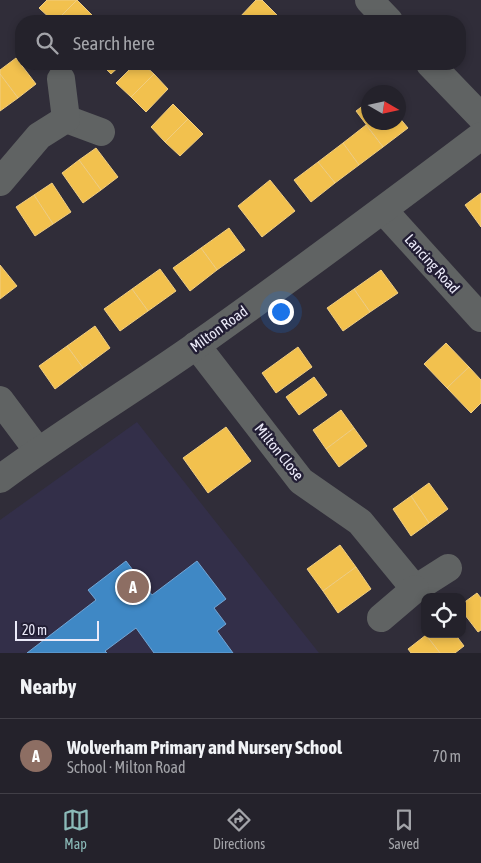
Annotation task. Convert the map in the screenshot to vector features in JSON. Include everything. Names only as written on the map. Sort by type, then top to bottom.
[{"type":"street","points":[[369,0],[383,15]]},
{"type":"street","points":[[436,70],[481,117]]},
{"type":"street","points":[[61,79],[66,118]]},
{"type":"street","points":[[66,118],[101,132]]},
{"type":"street","points":[[0,182],[39,136],[66,118]]},
{"type":"street","name":"Milton Road","points":[[0,479],[38,451],[196,345],[383,210],[481,136]]},
{"type":"street","name":"Lancing Road","points":[[383,210],[481,318]]},
{"type":"street","name":"Milton Close","points":[[196,345],[301,480],[360,522],[415,589]]},
{"type":"street","points":[[0,400],[38,451]]},
{"type":"street","points":[[381,618],[415,589],[448,568]]},
{"type":"shaded area","points":[[137,422],[319,653],[0,653],[0,520]]},
{"type":"building: Homes","points":[[47,0],[77,0],[62,15],[47,15],[39,8]]},
{"type":"building: Homes","points":[[77,0],[92,15],[62,15]]},
{"type":"building: Homes","points":[[256,0],[262,0],[277,15],[242,15]]},
{"type":"building: Homes","points":[[15,59],[15,70],[25,70],[36,84],[18,98],[0,74],[0,70]]},
{"type":"building: Homes","points":[[107,70],[115,70],[111,74]]},
{"type":"building: Homes","points":[[129,70],[150,70],[154,74],[131,97],[116,83]]},
{"type":"building: Homes","points":[[0,74],[18,98],[0,111]]},
{"type":"building: Homes","points":[[154,74],[168,89],[146,112],[131,97]]},
{"type":"building: Homes","points":[[173,104],[188,119],[165,142],[151,127]]},
{"type":"building: Homes","points":[[361,107],[361,118],[356,111]]},
{"type":"building: Homes","points":[[188,119],[203,134],[180,156],[165,142]]},
{"type":"building: Homes","points":[[361,129],[370,130],[383,147],[359,165],[343,143]]},
{"type":"building: Homes","points":[[370,130],[405,130],[383,147]]},
{"type":"building: Homes","points":[[343,143],[359,165],[335,183],[318,162]]},
{"type":"building: Homes","points":[[96,148],[118,177],[101,190],[79,160]]},
{"type":"building: Homes","points":[[79,160],[101,190],[83,203],[62,173]]},
{"type":"building: Homes","points":[[318,162],[335,183],[311,202],[294,180]]},
{"type":"building: Homes","points":[[270,180],[295,211],[262,237],[238,206]]},
{"type":"building: Homes","points":[[52,183],[71,212],[53,224],[34,195]]},
{"type":"building: Homes","points":[[481,193],[481,227],[465,205]]},
{"type":"building: Homes","points":[[34,195],[53,224],[35,236],[16,207]]},
{"type":"building: Homes","points":[[229,228],[245,250],[217,270],[201,248]]},
{"type":"building: Homes","points":[[201,248],[217,270],[190,291],[173,268]]},
{"type":"building: Homes","points":[[0,265],[17,286],[0,299]]},
{"type":"building: Homes","points":[[160,269],[176,291],[148,311],[132,289]]},
{"type":"building: Homes","points":[[381,270],[398,293],[370,312],[354,289]]},
{"type":"building: Homes","points":[[132,289],[148,311],[120,331],[104,309]]},
{"type":"building: Homes","points":[[354,289],[370,312],[343,331],[327,308]]},
{"type":"building: Homes","points":[[95,326],[110,348],[83,368],[67,346]]},
{"type":"building: Homes","points":[[446,343],[469,367],[447,388],[424,364]]},
{"type":"building: Homes","points":[[67,346],[83,368],[55,389],[39,366]]},
{"type":"building: Homes","points":[[298,347],[312,367],[276,393],[262,373]]},
{"type":"building: Homes","points":[[469,367],[481,380],[481,403],[471,413],[447,388]]},
{"type":"building: Homes","points":[[314,377],[327,395],[299,415],[286,397]]},
{"type":"building: Homes","points":[[341,410],[354,428],[326,449],[313,430]]},
{"type":"building: Homes","points":[[226,427],[251,461],[208,493],[183,458]]},
{"type":"building: Homes","points":[[354,428],[367,446],[339,467],[326,449]]},
{"type":"building: Homes","points":[[429,483],[448,509],[429,523],[411,496]]},
{"type":"building: Homes","points":[[411,496],[429,523],[411,536],[393,509]]},
{"type":"building: Homes","points":[[340,545],[356,567],[323,591],[307,569]]},
{"type":"building: Homes","points":[[356,567],[371,589],[338,613],[323,591]]},
{"type":"building: Homes","points":[[477,593],[481,598],[481,630],[478,632],[466,616],[466,601]]},
{"type":"building: Homes","points":[[422,638],[428,638],[440,653],[411,653],[408,649]]},
{"type":"building: Homes","points":[[428,638],[458,638],[464,646],[455,653],[440,653]]},
{"type":"building: Schools","points":[[126,561],[152,595],[197,561],[226,599],[214,608],[226,624],[217,631],[233,653],[154,653],[136,628],[105,651],[107,653],[27,653],[96,600],[88,590]]},
{"type":"place","name":"Wolverham Primary and Nursery School","points":[[133,587]]}]
